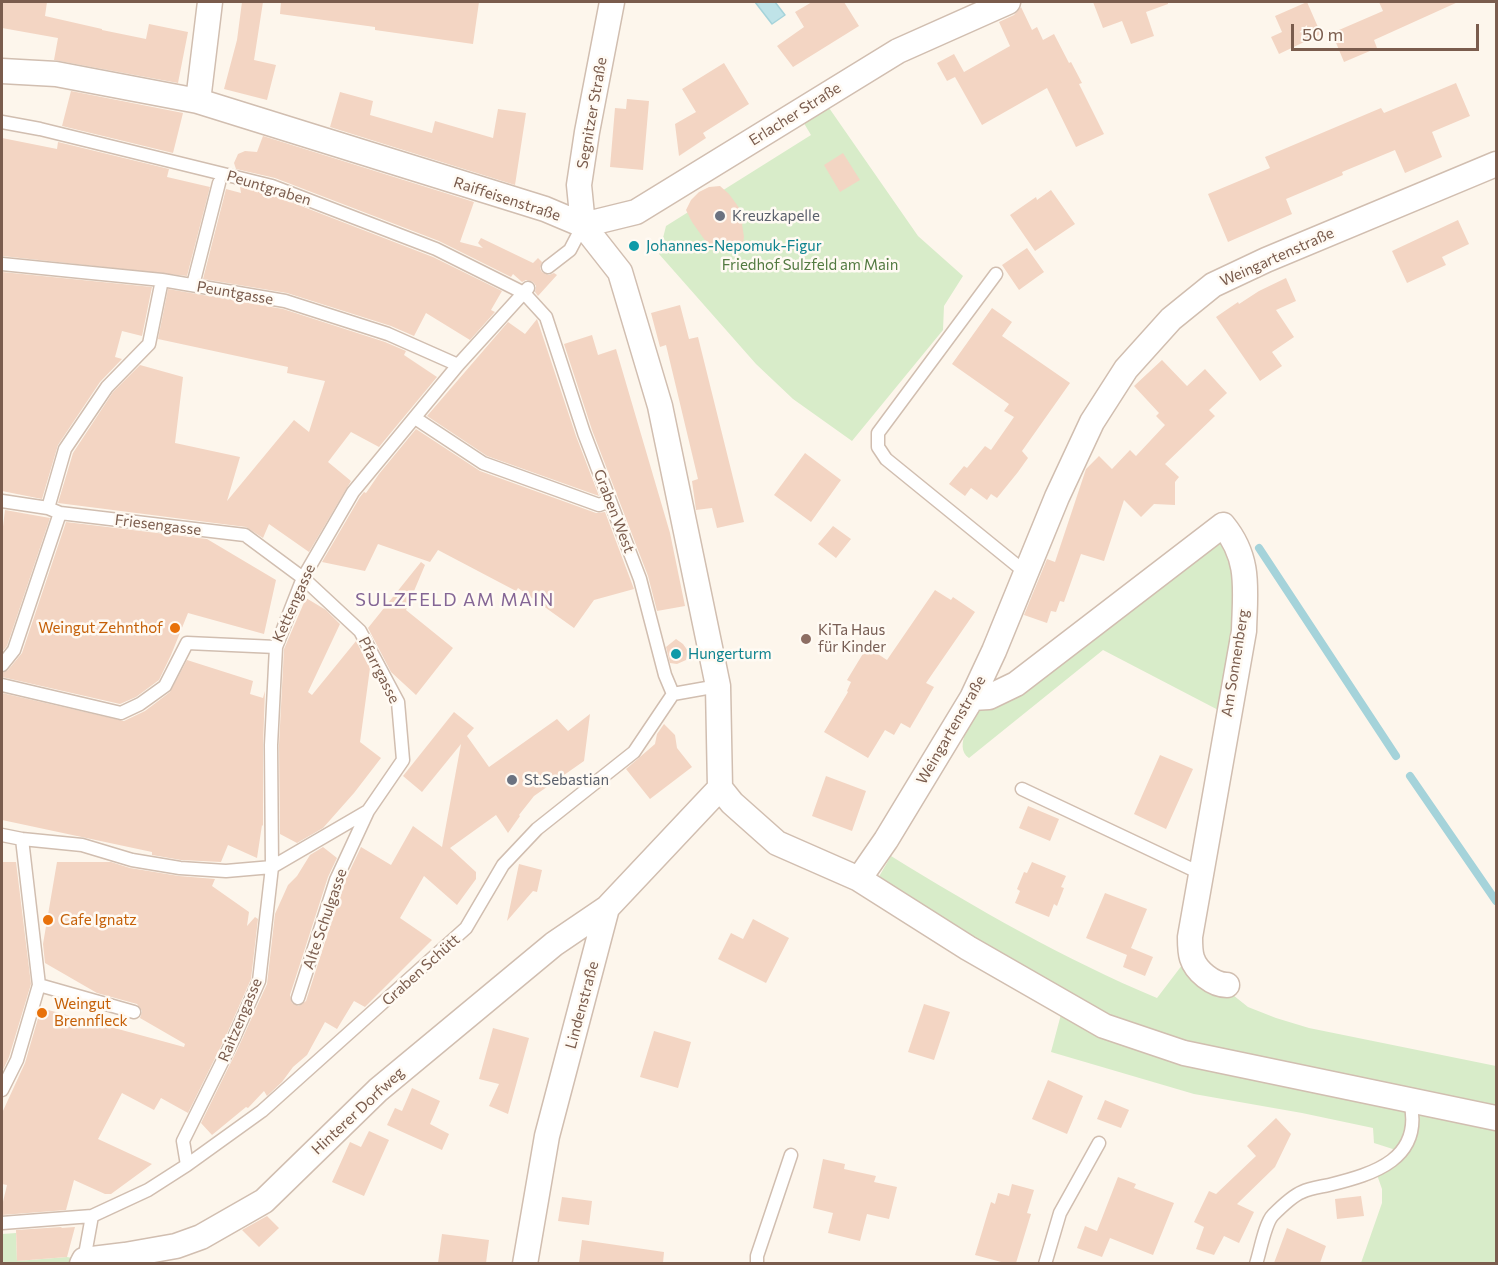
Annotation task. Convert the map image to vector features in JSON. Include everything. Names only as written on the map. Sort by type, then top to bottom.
[{"type":"street","points":[[198,101],[210,2]]},
{"type":"street","name":"Segnitzer Straße","points":[[583,225],[579,185],[612,2]]},
{"type":"street","name":"Erlacher Straße","points":[[583,225],[636,212],[898,51],[1008,2]]},
{"type":"street","name":"Raiffeisenstraße","points":[[2,71],[56,74],[198,101],[545,209],[583,225],[620,272],[660,406],[718,686],[720,788]]},
{"type":"street","name":"Weingartenstraße","points":[[859,879],[886,840],[972,698],[994,651],[1057,497],[1092,422],[1126,369],[1171,319],[1213,285],[1266,260],[1497,164]]},
{"type":"street","name":"Am Sonnenberg","points":[[972,698],[989,697],[1016,684],[1223,525],[1235,539],[1246,581],[1244,631],[1190,937],[1191,956],[1196,966],[1220,985],[1227,985]]},
{"type":"street","points":[[720,788],[732,803],[777,843],[859,879],[968,948],[1104,1026],[1184,1053],[1497,1118]]},
{"type":"street","name":"Lindenstraße","points":[[525,1263],[547,1136],[607,908],[720,788]]},
{"type":"street","name":"Hinterer Dorfweg","points":[[83,1262],[176,1246],[201,1238],[264,1200],[378,1090],[554,944],[607,908]]},
{"type":"lane","name":"Peuntgraben","points":[[2,122],[40,129],[272,186],[436,249],[526,290]]},
{"type":"lane","points":[[193,285],[219,183]]},
{"type":"lane","points":[[548,267],[570,250],[583,225]]},
{"type":"lane","name":"Peuntgasse","points":[[2,264],[162,280],[285,302],[388,334],[458,365]]},
{"type":"lane","points":[[996,274],[878,433],[878,447],[886,459],[1025,572]]},
{"type":"lane","points":[[48,508],[65,449],[107,387],[150,344],[162,280]]},
{"type":"lane","name":"Kettengasse","points":[[2,685],[121,713],[140,704],[165,686],[188,643],[276,647],[303,578],[353,492],[458,365],[526,290]]},
{"type":"lane","name":"Graben West","points":[[526,290],[546,317],[584,433],[640,579],[665,675],[673,694]]},
{"type":"lane","points":[[415,418],[483,463],[599,505],[610,501]]},
{"type":"lane","name":"Friesengasse","points":[[2,501],[48,508],[60,513],[245,535],[303,578]]},
{"type":"lane","points":[[2,665],[14,650],[60,513]]},
{"type":"lane","name":"Pfarrgasse","points":[[303,578],[360,632],[398,702],[403,760],[368,811]]},
{"type":"lane","name":"Raitzengasse","points":[[187,1165],[183,1141],[260,981],[272,867],[271,745],[276,647]]},
{"type":"lane","points":[[673,694],[718,686]]},
{"type":"lane","name":"Graben Schütt","points":[[92,1216],[148,1190],[262,1112],[466,928],[503,865],[537,829],[634,752],[673,694]]},
{"type":"lane","points":[[1022,789],[1200,873]]},
{"type":"lane","points":[[3,840],[22,839],[82,845],[132,860],[180,868],[226,871],[272,867],[368,811]]},
{"type":"lane","name":"Alte Schulgasse","points":[[298,998],[336,880],[368,811]]},
{"type":"lane","points":[[2,1090],[17,1060],[39,986],[22,839]]},
{"type":"lane","points":[[39,986],[134,1012]]},
{"type":"lane","points":[[1256,1263],[1271,1217],[1301,1192],[1375,1172],[1389,1164],[1401,1153],[1412,1130],[1413,1112],[1410,1101]]},
{"type":"lane","points":[[1045,1263],[1060,1213],[1099,1143]]},
{"type":"lane","points":[[757,1263],[757,1256],[791,1155]]},
{"type":"lane","points":[[2,1223],[92,1216],[83,1262]]},
{"type":"green space","name":"Friedhof Sulzfeld am Main","points":[[827,105],[918,236],[963,276],[944,306],[943,330],[852,441],[793,399],[756,364],[659,254],[666,226],[811,135],[802,120]]},
{"type":"green space","points":[[1223,530],[1242,581],[1224,713],[1103,650],[969,758],[964,753],[963,739],[980,702]]},
{"type":"green space","points":[[891,856],[1021,932],[1088,967],[1157,998],[1189,956],[1248,1007],[1276,1018],[1309,1028],[1496,1066],[1496,1263],[1361,1263],[1382,1203],[1382,1189],[1376,1172],[1399,1151],[1374,1143],[1373,1128],[1194,1094],[1051,1052],[1063,1007],[874,885]]},
{"type":"green space","points":[[16,1233],[17,1261],[67,1257],[84,1260],[82,1264],[2,1263],[2,1234]]},
{"type":"water","points":[[755,2],[775,2],[785,15],[772,24]]},
{"type":"building","points":[[2,2],[47,2],[45,16],[146,39],[149,24],[188,32],[178,83],[54,60],[58,38],[2,28]]},
{"type":"building","points":[[242,2],[263,2],[254,60],[276,65],[267,100],[224,89],[237,40]]},
{"type":"building","points":[[281,2],[479,2],[473,44],[280,14]]},
{"type":"building","points":[[812,2],[844,2],[859,26],[793,67],[777,46],[804,27],[795,12]]},
{"type":"building","points":[[1093,2],[1168,2],[1168,4],[1146,12],[1154,36],[1131,44],[1122,21],[1103,28]]},
{"type":"building","points":[[1307,2],[1321,34],[1279,54],[1271,37],[1282,32],[1275,16]]},
{"type":"building","points":[[1379,2],[1458,2],[1374,40],[1377,48],[1344,62],[1332,33],[1383,11]]},
{"type":"building","points":[[1021,7],[1032,30],[1037,27],[1043,40],[1054,34],[1082,83],[1079,84],[1104,134],[1076,147],[1047,88],[982,125],[955,77],[947,81],[937,63],[954,54],[964,72],[957,76],[1010,46],[999,22],[1014,15]]},
{"type":"building","points":[[724,63],[749,104],[703,133],[706,138],[679,156],[675,124],[696,112],[682,89]]},
{"type":"building","points":[[1456,83],[1470,116],[1432,132],[1442,157],[1405,173],[1395,150],[1286,199],[1292,214],[1228,242],[1208,194],[1270,168],[1265,157],[1381,108],[1384,113]]},
{"type":"building","points":[[71,91],[183,113],[173,153],[62,126]]},
{"type":"building","points":[[340,92],[373,101],[370,115],[432,133],[435,121],[493,138],[498,109],[526,113],[515,185],[330,127]]},
{"type":"building","points":[[627,99],[649,101],[643,170],[610,167],[615,108],[626,109]]},
{"type":"building","points":[[263,136],[474,202],[460,242],[483,248],[478,243],[481,238],[533,263],[538,258],[542,262],[540,268],[542,272],[557,275],[538,296],[533,282],[526,280],[522,282],[513,274],[511,277],[439,241],[275,178],[236,169],[234,163],[238,154],[245,151],[257,152]]},
{"type":"building","points":[[2,138],[57,149],[58,142],[169,169],[167,177],[210,187],[187,276],[2,256]]},
{"type":"building","points":[[843,153],[860,180],[840,192],[824,165]]},
{"type":"building","name":"Kreuzkapelle","points":[[720,186],[729,194],[748,220],[742,224],[743,243],[733,250],[716,242],[709,246],[686,210],[691,200],[699,192],[709,187]]},
{"type":"building","points":[[240,187],[270,194],[433,257],[502,291],[491,310],[495,312],[470,340],[426,313],[414,336],[391,326],[287,293],[203,279],[226,189],[241,193]]},
{"type":"building","points":[[1051,190],[1075,224],[1035,251],[1010,215],[1036,197],[1037,200]]},
{"type":"building","points":[[1458,220],[1469,244],[1442,257],[1446,265],[1407,283],[1392,251]]},
{"type":"building","points":[[1027,248],[1044,272],[1019,290],[1002,265]]},
{"type":"building","points":[[2,272],[152,287],[142,336],[122,331],[115,357],[122,359],[100,382],[58,445],[42,499],[2,491]]},
{"type":"building","points":[[1286,278],[1296,301],[1276,310],[1294,337],[1272,352],[1282,366],[1260,381],[1216,317],[1238,302],[1239,304]]},
{"type":"building","points":[[168,289],[283,309],[385,342],[406,351],[404,355],[437,377],[379,447],[351,432],[328,462],[351,481],[309,552],[269,524],[263,538],[246,527],[58,503],[73,453],[113,392],[140,365],[183,377],[175,443],[240,457],[227,501],[294,420],[309,432],[325,381],[287,373],[288,367],[158,339]]},
{"type":"building","points":[[680,305],[689,339],[698,337],[744,522],[717,528],[712,508],[696,510],[692,481],[698,479],[666,345],[660,347],[651,313]]},
{"type":"building","points":[[992,308],[1012,322],[1002,336],[1070,383],[1022,451],[1028,458],[997,498],[991,494],[987,500],[971,488],[965,496],[949,484],[964,466],[967,468],[985,446],[991,450],[1014,417],[1004,411],[1009,404],[952,364]]},
{"type":"building","points":[[537,319],[576,436],[599,496],[487,456],[427,416],[508,322],[525,334]]},
{"type":"building","points":[[592,335],[598,355],[616,349],[670,533],[685,606],[657,611],[648,576],[592,430],[564,344]]},
{"type":"building","points":[[1162,360],[1187,386],[1205,369],[1227,393],[1209,410],[1215,416],[1165,464],[1179,477],[1175,482],[1175,505],[1154,504],[1141,517],[1124,500],[1104,561],[1081,554],[1064,602],[1060,601],[1056,612],[1051,611],[1047,623],[1024,615],[1047,559],[1055,562],[1086,469],[1099,456],[1112,469],[1130,450],[1136,456],[1165,425],[1156,416],[1159,413],[1134,386]]},
{"type":"building","points":[[416,429],[480,471],[596,513],[605,512],[634,589],[594,600],[574,628],[518,588],[516,591],[438,550],[430,562],[378,544],[365,571],[322,562],[360,497],[364,492],[366,493]]},
{"type":"building","points":[[805,453],[841,480],[811,522],[774,495]]},
{"type":"building","points":[[5,510],[50,518],[7,646],[2,652],[2,535]]},
{"type":"building","points":[[66,522],[207,539],[276,580],[264,634],[188,613],[159,680],[136,697],[120,704],[2,677],[2,673],[8,670],[22,653]]},
{"type":"building","points":[[833,526],[851,539],[836,558],[818,544]]},
{"type":"building","points":[[421,562],[425,565],[406,610],[453,648],[416,695],[391,672],[368,628]]},
{"type":"building","points":[[935,590],[951,600],[953,597],[975,612],[926,683],[934,687],[910,728],[901,723],[894,735],[885,730],[868,758],[824,732],[848,692],[851,682],[847,680],[867,647],[887,660]]},
{"type":"building","points":[[306,598],[326,610],[340,624],[308,692],[312,695],[356,641],[370,668],[360,742],[381,758],[323,828],[297,843],[280,834],[279,745],[284,649]]},
{"type":"building","name":"Hungerturm","points":[[676,639],[688,651],[686,660],[677,664],[670,663],[666,647]]},
{"type":"building","points":[[187,660],[253,681],[250,694],[263,698],[265,691],[263,826],[257,858],[228,845],[221,862],[181,860],[2,820],[2,693],[124,721],[145,711],[170,692]]},
{"type":"building","points":[[454,712],[474,728],[467,736],[489,767],[557,719],[568,731],[590,714],[584,761],[534,796],[508,833],[496,815],[450,848],[476,872],[476,879],[457,905],[424,876],[400,918],[432,940],[365,1007],[354,1001],[337,1029],[325,1022],[307,1055],[293,1067],[282,1082],[267,1096],[264,1091],[248,1108],[246,1107],[212,1135],[201,1123],[267,984],[275,914],[288,885],[297,876],[310,855],[323,847],[337,858],[328,877],[290,995],[292,1003],[299,1006],[306,1001],[344,883],[361,847],[391,865],[413,826],[442,847],[461,744],[422,792],[403,776]]},
{"type":"building","points":[[664,724],[675,735],[677,748],[692,767],[650,799],[626,769],[655,744],[657,734]]},
{"type":"building","points":[[1160,755],[1193,769],[1166,829],[1134,814]]},
{"type":"building","points":[[826,776],[866,791],[852,831],[812,816]]},
{"type":"building","points":[[1028,806],[1059,819],[1050,841],[1019,828]]},
{"type":"building","points":[[2,862],[16,862],[31,984],[3,1070]]},
{"type":"building","points":[[57,862],[111,862],[130,868],[215,879],[212,886],[249,912],[247,926],[255,917],[258,919],[251,979],[188,1113],[161,1098],[154,1110],[122,1093],[98,1139],[152,1164],[111,1194],[105,1194],[74,1180],[66,1210],[2,1215],[7,1185],[2,1184],[2,1113],[25,1063],[41,1008],[184,1047],[185,1044],[140,1018],[142,1011],[137,1004],[97,993],[45,963],[43,944]]},
{"type":"building","points":[[1032,862],[1066,876],[1057,906],[1054,904],[1049,917],[1015,903],[1020,891],[1017,889],[1024,872],[1027,873]]},
{"type":"building","points":[[519,864],[542,870],[537,892],[533,891],[507,921]]},
{"type":"building","points":[[1105,893],[1147,909],[1131,948],[1153,957],[1145,976],[1123,967],[1127,955],[1086,938]]},
{"type":"building","points":[[753,919],[789,938],[766,983],[718,959],[731,933],[743,939]]},
{"type":"building","points":[[924,1004],[950,1012],[934,1060],[908,1052]]},
{"type":"building","points":[[493,1028],[529,1038],[508,1114],[489,1106],[499,1084],[479,1079]]},
{"type":"building","points":[[654,1031],[691,1042],[678,1088],[640,1077]]},
{"type":"building","points":[[1048,1080],[1083,1096],[1067,1134],[1032,1119]]},
{"type":"building","points":[[412,1088],[440,1101],[430,1124],[449,1134],[442,1150],[387,1125],[395,1108],[402,1111]]},
{"type":"building","points":[[1105,1100],[1129,1110],[1121,1128],[1097,1119]]},
{"type":"building","points":[[1276,1118],[1291,1134],[1275,1167],[1237,1204],[1254,1212],[1239,1243],[1224,1236],[1214,1255],[1196,1249],[1204,1227],[1194,1222],[1209,1191],[1216,1194],[1256,1156],[1247,1146]]},
{"type":"building","points":[[369,1131],[389,1140],[364,1196],[332,1182],[350,1142],[361,1147]]},
{"type":"building","points":[[823,1159],[845,1164],[844,1169],[876,1176],[874,1182],[897,1187],[889,1219],[867,1214],[860,1241],[828,1233],[833,1213],[813,1208]]},
{"type":"building","points":[[1118,1177],[1136,1184],[1134,1188],[1174,1203],[1153,1255],[1110,1238],[1102,1257],[1077,1248],[1085,1226],[1097,1231]]},
{"type":"building","points":[[1012,1184],[1034,1190],[1027,1213],[1031,1214],[1016,1263],[1005,1263],[975,1255],[991,1202],[995,1204],[998,1193],[1009,1196]]},
{"type":"building","points":[[1361,1196],[1364,1216],[1337,1219],[1335,1199]]},
{"type":"building","points":[[562,1197],[592,1201],[589,1225],[558,1221]]},
{"type":"building","points":[[267,1216],[279,1228],[259,1247],[242,1230]]},
{"type":"building","points":[[75,1227],[67,1257],[17,1261],[16,1230]]},
{"type":"building","points":[[1287,1228],[1326,1246],[1320,1263],[1274,1263]]},
{"type":"building","points":[[442,1234],[489,1240],[486,1263],[438,1263]]},
{"type":"building","points":[[582,1240],[664,1252],[663,1263],[579,1263]]},
{"type":"waterway","points":[[1259,548],[1396,756]]},
{"type":"waterway","points":[[1410,776],[1496,901]]},
{"type":"place","name":"Kreuzkapelle","points":[[720,216]]},
{"type":"place","name":"Johannes-Nepomuk-Figur","points":[[634,246]]},
{"type":"place","name":"Weingut Zehnthof","points":[[175,628]]},
{"type":"place","name":"KiTa Haus für Kinder","points":[[806,639]]},
{"type":"place","name":"Hungerturm","points":[[676,654]]},
{"type":"place","name":"St.Sebastian","points":[[512,780]]},
{"type":"place","name":"Cafe Ignatz","points":[[48,920]]},
{"type":"place","name":"Weingut Brennfleck","points":[[42,1013]]},
{"type":"district","name":"SULZFELD AM MAIN","points":[[455,600]]}]
